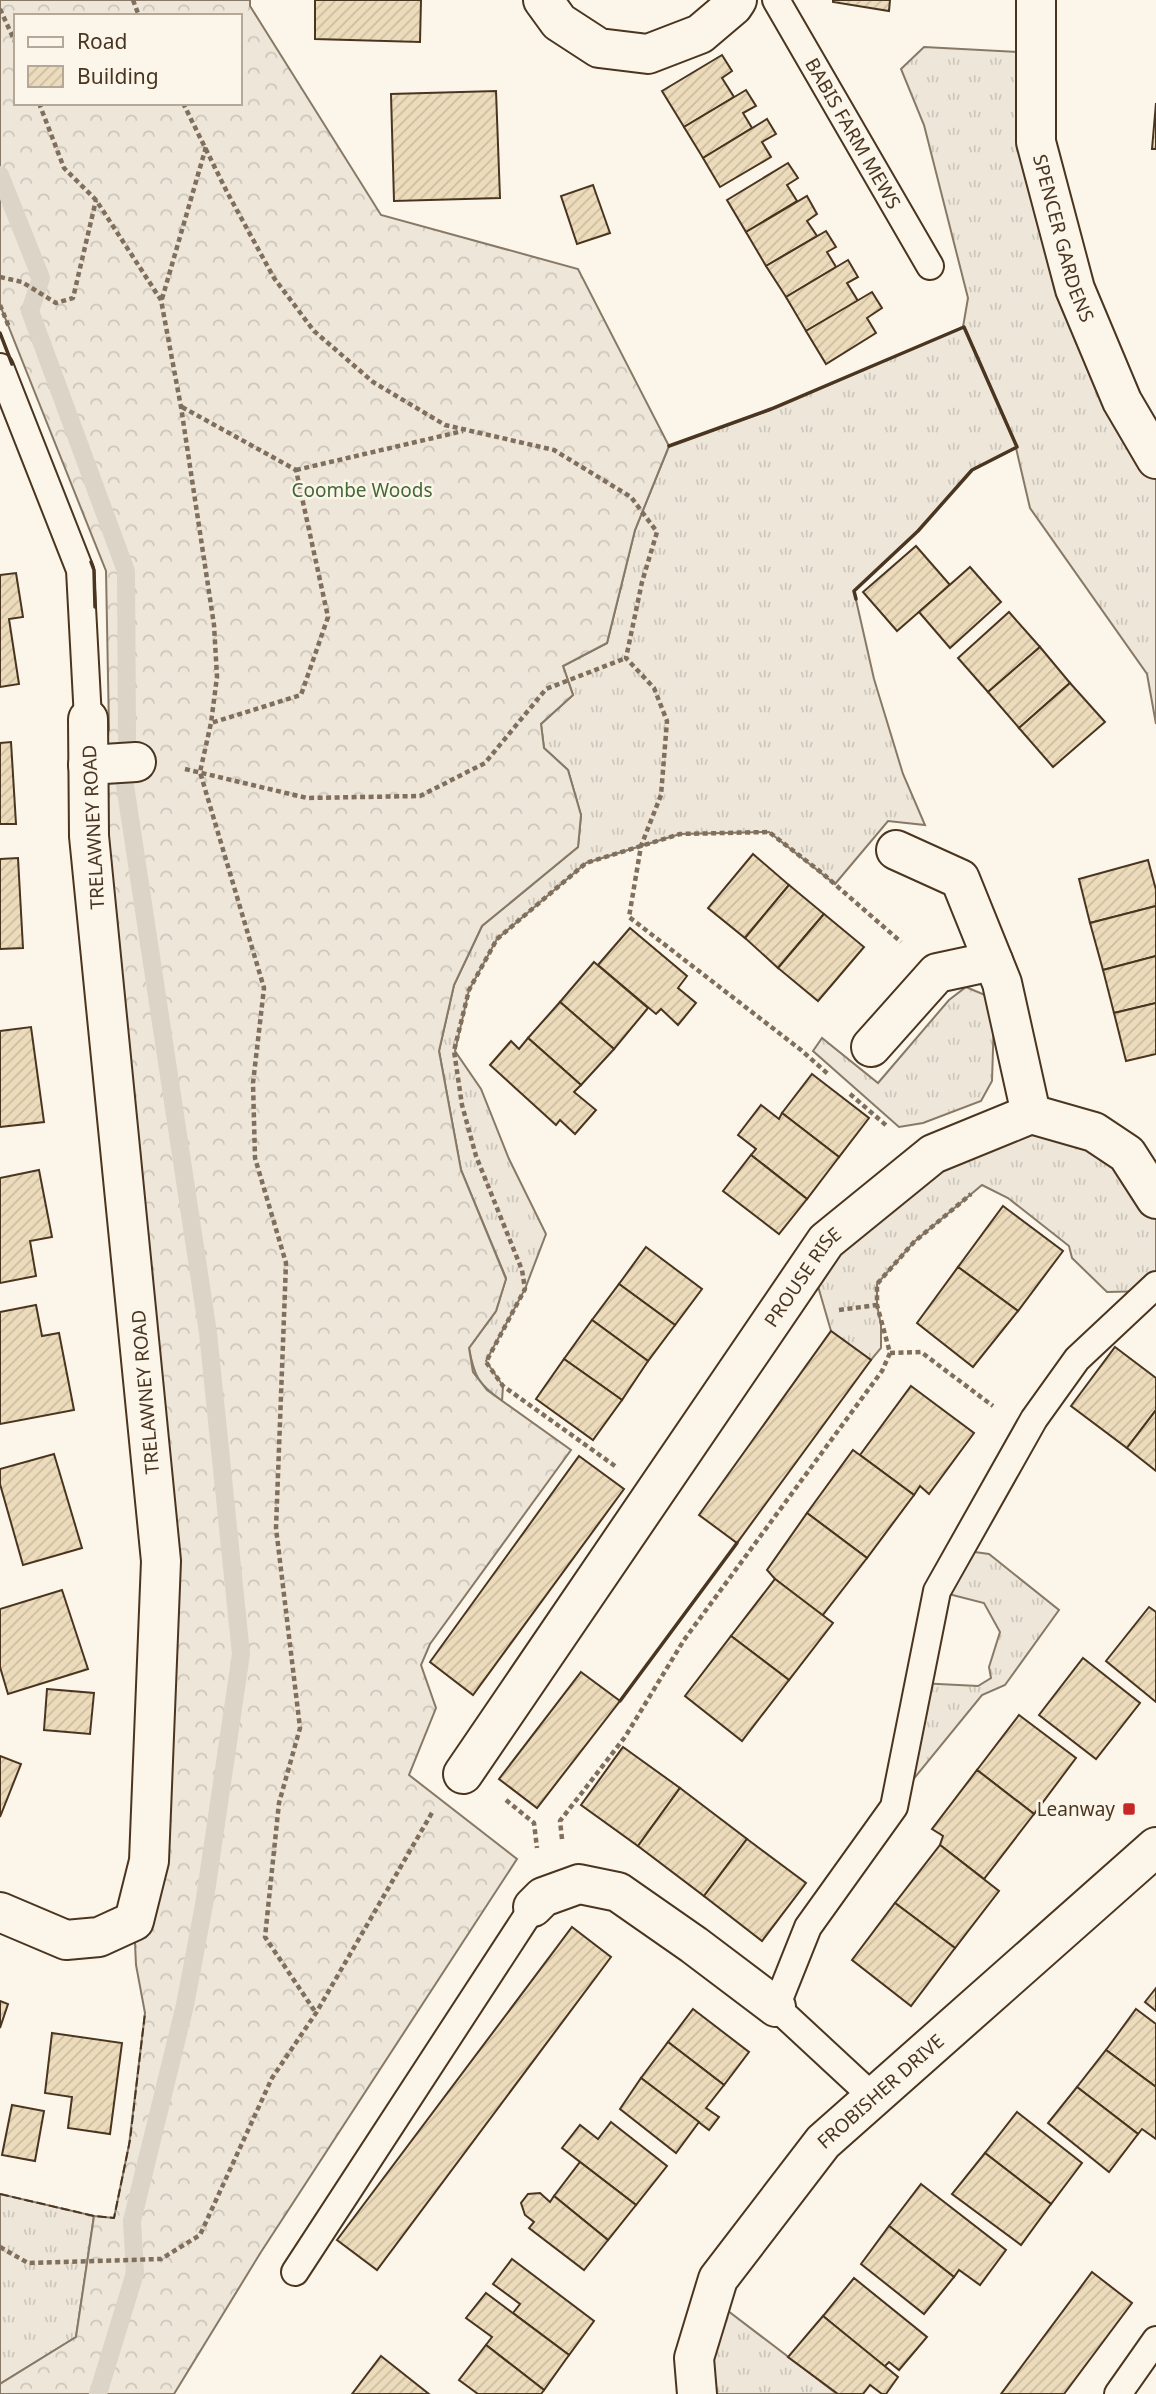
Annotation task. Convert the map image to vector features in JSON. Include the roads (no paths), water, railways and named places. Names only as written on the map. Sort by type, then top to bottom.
[{"type":"street","points":[[543,0],[559,22],[599,48],[648,54],[700,34],[737,0]]},
{"type":"street","name":"SPENCER GARDENS","points":[[1037,0],[1036,142],[1075,289],[1122,401],[1156,459]]},
{"type":"street","name":"TRELAWNEY ROAD","points":[[0,1912],[66,1940],[99,1937],[134,1921],[149,1861],[161,1561],[89,836],[88,719]]},
{"type":"street","points":[[88,765],[136,762]]},
{"type":"street","points":[[896,850],[960,879],[1002,983],[1031,1114],[1094,1132],[1127,1154],[1156,1199]]},
{"type":"street","points":[[871,1047],[937,973],[993,961]]},
{"type":"street","name":"PROUSE RISE","points":[[465,1772],[826,1241],[933,1154],[1031,1114]]},
{"type":"street","name":"FROBISHER DRIVE","points":[[697,2394],[694,2358],[718,2278],[824,2142],[1156,1847]]},
{"type":"street","points":[[548,1897],[579,1884],[618,1892],[776,2007]]},
{"type":"lane","name":"BABIS FARM MEWS","points":[[776,0],[930,266]]},
{"type":"lane","points":[[0,367],[80,570],[88,719]]},
{"type":"lane","points":[[873,2097],[776,2007],[808,1927],[894,1807],[937,1591],[1027,1432],[1077,1359],[1156,1285]]},
{"type":"lane","points":[[295,2272],[548,1897]]},
{"type":"lane","points":[[1118,2394],[1156,2340]]},
{"type":"waterway","points":[[0,175],[41,278],[30,311],[126,571],[127,739]]},
{"type":"waterway","points":[[98,2394],[135,2273],[132,2221],[185,2005],[204,1905],[241,1654],[208,1333],[125,785]]},
{"type":"place","name":"Leanway","points":[[1129,1809]]},
{"type":"park label","name":"Coombe Woods","points":[[362,490]]}]
